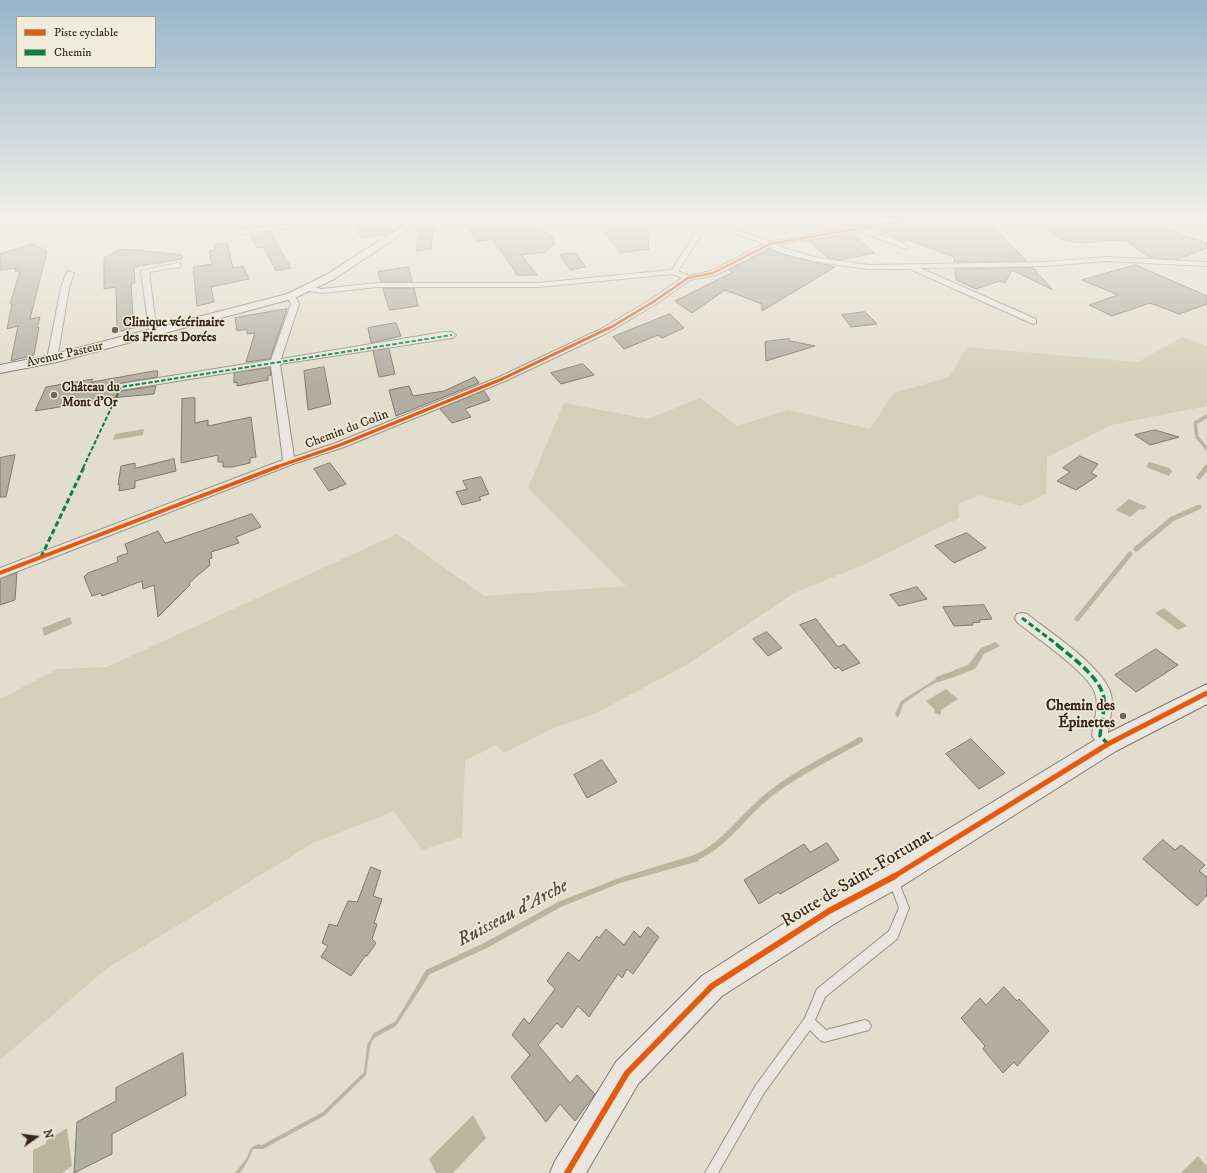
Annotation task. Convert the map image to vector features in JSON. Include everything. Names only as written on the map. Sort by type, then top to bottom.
[{"type":"main road","name":"Avenue Pasteur","points":[[0,369],[52,360],[291,296],[332,276]]},
{"type":"main road","name":"Route de Saint-Fortunat","points":[[567,1173],[627,1073],[712,986],[828,911],[893,877],[1108,744],[1207,693]]},
{"type":"street","points":[[52,360],[69,276]]},
{"type":"street","points":[[146,276],[153,334]]},
{"type":"street","points":[[308,288],[322,291],[377,285],[538,285],[635,276]]},
{"type":"street","points":[[683,276],[688,278],[699,276]]},
{"type":"street","points":[[930,276],[1033,321]]},
{"type":"street","name":"Chemin du Colin","points":[[0,573],[289,462],[340,445],[502,379],[604,331],[653,302],[688,278]]},
{"type":"street","points":[[289,462],[275,362],[295,304],[291,296]]},
{"type":"street","points":[[121,386],[444,335],[452,335]]},
{"type":"street","points":[[1022,618],[1086,670],[1103,691],[1104,704],[1100,736],[1108,744]]},
{"type":"lane","points":[[711,1173],[760,1089],[809,1022],[821,993],[893,935],[904,908],[893,877]]},
{"type":"lane","points":[[809,1022],[824,1036],[865,1026]]},
{"type":"shaded area","points":[[1182,337],[1207,346],[1207,406],[1111,425],[1047,457],[1046,494],[1020,506],[979,495],[958,504],[959,518],[863,565],[794,593],[688,664],[596,713],[551,729],[504,753],[496,745],[465,761],[462,837],[422,850],[394,811],[313,843],[106,969],[0,1060],[0,699],[58,669],[107,667],[397,534],[484,596],[626,586],[528,488],[564,403],[648,419],[700,398],[737,426],[788,410],[870,429],[894,393],[949,377],[967,347],[1138,362]]},
{"type":"shaded area","points":[[144,429],[143,435],[113,440],[115,434]]},
{"type":"shaded area","points":[[1149,462],[1169,468],[1172,471],[1169,476],[1146,467]]},
{"type":"shaded area","points":[[1129,499],[1147,507],[1143,510],[1140,509],[1130,517],[1116,510]]},
{"type":"shaded area","points":[[1164,608],[1187,626],[1178,630],[1155,613]]},
{"type":"shaded area","points":[[70,617],[72,624],[44,636],[42,628]]},
{"type":"shaded area","points":[[996,642],[1000,646],[984,654],[975,669],[958,675],[954,670],[968,665],[981,648]]},
{"type":"shaded area","points":[[944,674],[947,677],[926,688],[904,703],[898,718],[895,714],[901,701]]},
{"type":"shaded area","points":[[946,689],[958,699],[941,710],[941,715],[935,713],[934,709],[926,701]]},
{"type":"shaded area","points":[[697,854],[699,861],[620,883],[561,907],[487,948],[430,974],[396,1026],[374,1038],[370,1046],[366,1075],[324,1116],[263,1149],[253,1149],[240,1173],[235,1173],[246,1159],[251,1148],[258,1144],[262,1145],[323,1112],[364,1072],[367,1045],[374,1033],[396,1021],[426,970],[484,943],[558,902],[619,878]]},
{"type":"shaded area","points":[[473,1115],[486,1138],[453,1173],[436,1173],[429,1159]]},
{"type":"shaded area","points":[[67,1128],[72,1166],[62,1173],[33,1173],[33,1150],[46,1144],[46,1141]]},
{"type":"shaded area","points":[[1198,1156],[1207,1166],[1207,1173],[1181,1173]]},
{"type":"building","points":[[19,276],[41,276],[30,319],[40,317],[37,328],[39,327],[34,355],[11,361],[18,326],[7,329],[12,304],[10,304]]},
{"type":"building","points":[[104,276],[135,276],[135,283],[131,284],[133,317],[137,327],[117,332],[116,287],[104,289]]},
{"type":"building","points":[[194,276],[247,276],[249,279],[211,287],[214,302],[197,306]]},
{"type":"building","points":[[379,276],[411,276],[412,282],[381,282]]},
{"type":"building","points":[[726,276],[820,276],[762,311],[762,304],[725,290],[692,313],[675,301]]},
{"type":"building","points":[[956,276],[1009,276],[1005,283],[1000,281],[976,289],[956,280]]},
{"type":"building","points":[[1024,276],[1040,276],[1053,290]]},
{"type":"building","points":[[1097,276],[1161,276],[1207,296],[1207,304],[1179,314],[1150,303],[1112,316],[1089,305],[1118,295],[1082,280]]},
{"type":"building","points":[[383,288],[414,288],[418,306],[390,310]]},
{"type":"building","points":[[287,309],[270,359],[246,362],[255,333],[247,334],[247,329],[237,331],[235,318]]},
{"type":"building","points":[[865,312],[877,324],[851,327],[842,315]]},
{"type":"building","points":[[670,314],[684,328],[662,338],[658,335],[624,349],[613,337]]},
{"type":"building","points":[[396,323],[401,336],[371,343],[368,328]]},
{"type":"building","points":[[789,339],[790,341],[815,346],[766,361],[765,342]]},
{"type":"building","points":[[389,349],[395,374],[379,377],[373,351]]},
{"type":"building","points":[[583,364],[594,375],[561,384],[551,373]]},
{"type":"building","points":[[324,367],[331,404],[308,410],[304,371]]},
{"type":"building","points":[[270,368],[271,375],[268,376],[268,380],[237,386],[237,382],[234,383],[234,373]]},
{"type":"building","points":[[158,371],[157,377],[121,383],[115,388],[121,391],[156,386],[154,394],[121,397],[35,411],[46,387],[93,379],[91,382]]},
{"type":"building","points":[[475,377],[479,383],[396,416],[389,390],[409,386],[413,396],[444,391]]},
{"type":"building","points":[[484,391],[490,400],[465,409],[471,417],[452,423],[440,409]]},
{"type":"building","points":[[195,398],[195,423],[208,420],[208,426],[251,417],[256,457],[250,458],[250,463],[232,467],[223,467],[223,462],[218,462],[218,455],[181,463],[182,399]]},
{"type":"building","points":[[1155,430],[1179,437],[1150,445],[1135,435]]},
{"type":"building","points":[[15,455],[6,497],[0,497],[0,458]]},
{"type":"building","points":[[1080,456],[1098,464],[1091,473],[1097,476],[1076,490],[1057,481],[1070,472],[1063,468]]},
{"type":"building","points":[[174,459],[176,471],[135,481],[135,488],[119,491],[120,484],[118,485],[121,466],[135,463],[135,468]]},
{"type":"building","points":[[330,463],[346,484],[329,491],[314,469]]},
{"type":"building","points":[[481,477],[489,494],[479,497],[481,500],[462,505],[456,492],[467,489],[463,481]]},
{"type":"building","points":[[252,514],[261,527],[236,537],[239,543],[211,552],[212,558],[209,559],[210,565],[189,583],[190,585],[158,617],[154,585],[143,589],[142,581],[102,596],[101,593],[92,596],[84,577],[88,573],[118,562],[117,557],[128,553],[125,544],[158,531],[165,543]]},
{"type":"building","points":[[967,533],[986,548],[954,563],[935,546]]},
{"type":"building","points":[[17,573],[15,600],[0,605],[0,579]]},
{"type":"building","points":[[917,587],[927,599],[899,606],[890,595]]},
{"type":"building","points":[[984,605],[992,619],[979,620],[980,622],[972,623],[973,625],[954,626],[943,607]]},
{"type":"building","points":[[816,619],[838,647],[844,644],[860,663],[842,671],[839,667],[835,669],[800,625]]},
{"type":"building","points":[[767,632],[782,648],[768,656],[753,639]]},
{"type":"building","points":[[1156,649],[1178,665],[1136,692],[1115,675]]},
{"type":"building","points":[[971,739],[1005,773],[979,789],[946,754]]},
{"type":"building","points":[[602,760],[617,782],[587,798],[574,775]]},
{"type":"building","points":[[1163,840],[1175,850],[1181,845],[1205,865],[1199,871],[1207,877],[1207,895],[1197,906],[1143,859]]},
{"type":"building","points":[[827,843],[839,860],[780,894],[778,892],[759,904],[744,880],[804,844],[810,852]]},
{"type":"building","points":[[371,867],[381,871],[373,896],[382,899],[374,923],[377,924],[372,939],[376,943],[351,976],[321,957],[328,946],[322,943],[329,924],[337,926],[348,901],[357,902]]},
{"type":"building","points":[[648,927],[659,937],[633,974],[627,969],[622,978],[618,974],[589,1017],[578,1006],[562,1028],[557,1023],[538,1045],[570,1083],[577,1075],[595,1094],[575,1121],[560,1104],[546,1122],[511,1077],[530,1055],[512,1035],[524,1018],[529,1024],[555,989],[547,981],[568,952],[579,961],[597,936],[599,938],[606,929],[624,945],[634,931],[640,937]]},
{"type":"building","points":[[1004,987],[1017,1001],[1019,999],[1049,1031],[1017,1066],[1014,1062],[1003,1073],[983,1049],[985,1046],[961,1018],[980,998],[986,1005]]},
{"type":"building","points":[[183,1053],[186,1095],[112,1134],[112,1154],[74,1173],[77,1122],[116,1101],[116,1088]]},
{"type":"waterway","name":"Ruisseau d'Arche","points":[[1207,416],[1195,423],[1197,437],[1207,449]]},
{"type":"waterway","name":"Ruisseau d'Arche","points":[[1199,477],[1207,467]]},
{"type":"waterway","name":"Ruisseau d'Arche","points":[[1136,549],[1172,519],[1199,507]]},
{"type":"waterway","name":"Ruisseau d'Arche","points":[[1077,619],[1130,554]]},
{"type":"waterway","name":"Ruisseau d'Arche","points":[[939,679],[962,671]]},
{"type":"waterway","name":"Ruisseau d'Arche","points":[[693,859],[705,853],[725,838],[760,802],[780,786],[860,740]]},
{"type":"marked path","points":[[41,557],[121,387],[444,335],[452,335]]},
{"type":"marked path","points":[[1022,618],[1080,665],[1099,685],[1104,698],[1100,736],[1108,744]]},
{"type":"cycle path","points":[[0,573],[289,462],[340,445],[502,379],[604,331],[653,302],[688,278],[699,276]]},
{"type":"cycle path","points":[[567,1173],[627,1073],[712,986],[829,911],[893,877],[1108,744],[1207,693]]},
{"type":"place","name":"Clinique vétérinaire des Pierres Dorées","points":[[115,330]]},
{"type":"place","name":"Château du Mont d'Or","points":[[54,395]]},
{"type":"place","name":"Chemin des Épinettes","points":[[1123,716]]}]
